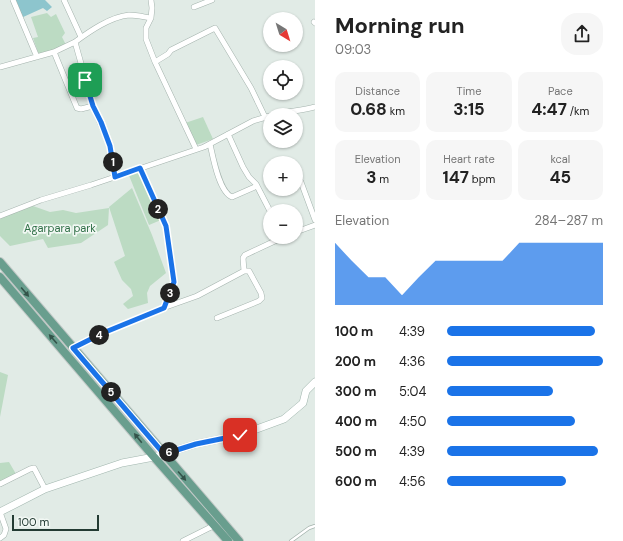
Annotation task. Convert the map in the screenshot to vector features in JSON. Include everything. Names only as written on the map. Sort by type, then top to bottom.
[{"type":"main road","points":[[0,262],[239,541]]},
{"type":"main road","points":[[0,277],[228,541]]},
{"type":"street","points":[[13,0],[37,57]]},
{"type":"street","points":[[64,0],[81,38]]},
{"type":"street","points":[[151,0],[151,18],[146,28],[146,39],[155,62],[196,149]]},
{"type":"street","points":[[194,7],[212,0]]},
{"type":"street","points":[[0,67],[54,52],[75,42],[107,23],[123,17],[138,16],[151,18]]},
{"type":"street","points":[[155,62],[168,54],[171,50],[215,28],[263,110]]},
{"type":"street","points":[[75,42],[93,106],[110,146],[115,177]]},
{"type":"street","points":[[54,52],[77,108],[81,109],[93,106]]},
{"type":"street","points":[[303,110],[315,107]]},
{"type":"street","points":[[0,216],[41,200],[115,177],[210,144],[253,121],[263,118]]},
{"type":"street","points":[[228,134],[243,167],[257,186],[266,204]]},
{"type":"street","points":[[210,144],[218,172],[227,194],[232,197],[257,186]]},
{"type":"street","points":[[140,168],[166,226],[174,282],[164,308]]},
{"type":"street","points":[[303,190],[315,220]]},
{"type":"street","points":[[303,229],[315,225]]},
{"type":"street","points":[[244,271],[243,258],[245,255],[268,244]]},
{"type":"street","points":[[73,348],[103,333],[197,296],[244,271],[249,271],[261,293],[262,298],[259,301],[217,318]]},
{"type":"street","points":[[0,538],[4,535],[6,529],[0,512],[46,489],[122,463],[154,457],[196,444],[240,435],[284,419],[303,403],[306,391],[315,382]]},
{"type":"street","points":[[0,484],[34,468],[46,489]]},
{"type":"street","points":[[183,541],[214,525]]},
{"type":"lane","points":[[291,541],[309,528],[315,526]]},
{"type":"green space","points":[[47,13],[51,17],[56,14],[65,33],[62,37],[66,45],[39,55],[33,38],[38,37],[31,17]]},
{"type":"green space","points":[[203,117],[213,139],[196,145],[185,123]]},
{"type":"green space","points":[[140,168],[161,220],[149,225],[128,173]]},
{"type":"green space","points":[[132,188],[166,273],[150,286],[147,293],[148,303],[128,309],[123,304],[133,296],[131,289],[122,280],[114,262],[125,256],[109,207]]},
{"type":"green space","name":"Agarpara park","points":[[33,206],[50,212],[63,210],[76,213],[109,208],[108,225],[81,243],[48,248],[43,239],[10,246],[0,236],[0,219]]},
{"type":"green space","points":[[0,372],[8,375],[0,417]]},
{"type":"green space","points":[[9,462],[16,474],[0,482],[0,463]]},
{"type":"water","points":[[15,0],[45,0],[52,7],[47,11],[43,8],[21,18]]},
{"type":"route","points":[[85,80],[93,106],[110,146],[115,177],[140,168],[166,226],[174,282],[164,308],[103,333],[73,348],[164,454],[196,444],[240,435]]}]
